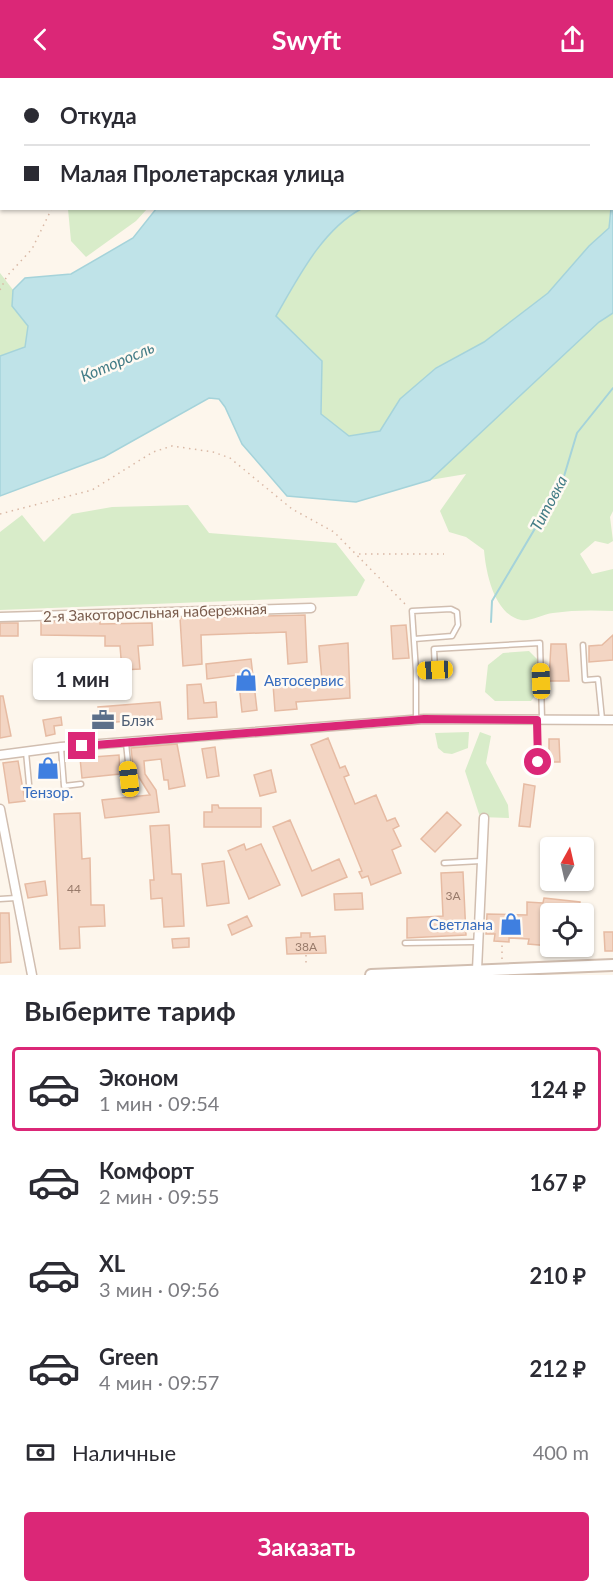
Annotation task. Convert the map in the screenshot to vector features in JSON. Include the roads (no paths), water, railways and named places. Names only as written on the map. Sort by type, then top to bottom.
[{"type":"street","name":"2-я Закоторосльная набережная","points":[[0,617],[311,608]]},
{"type":"street","points":[[0,755],[61,747],[416,720],[613,720]]},
{"type":"street","points":[[0,809],[32,975]]},
{"type":"street","points":[[477,970],[484,818]]},
{"type":"street","points":[[371,975],[477,970],[551,971],[613,965]]},
{"type":"lane","points":[[414,639],[452,636],[458,625],[454,609],[412,611],[416,720]]},
{"type":"lane","points":[[416,671],[435,670],[434,649],[540,643],[538,762]]},
{"type":"lane","points":[[583,645],[585,680],[598,679],[602,720]]},
{"type":"lane","points":[[126,742],[131,791]]},
{"type":"lane","points":[[61,747],[64,786],[81,784]]},
{"type":"lane","points":[[26,751],[29,784]]},
{"type":"lane","points":[[444,863],[482,861]]},
{"type":"lane","points":[[0,899],[17,897]]},
{"type":"lane","points":[[405,943],[477,942]]},
{"type":"water","name":"Которосль","points":[[155,210],[359,210],[334,229],[323,242],[302,271],[276,316],[322,361],[321,414],[349,436],[380,431],[400,399],[436,368],[484,342],[548,293],[589,246],[609,228],[611,210],[613,210],[613,313],[599,322],[430,480],[356,502],[287,496],[242,444],[219,399],[209,398],[104,457],[0,496],[0,356],[25,347],[28,326],[12,306],[13,290],[25,278],[71,274],[133,238]]},
{"type":"waterway","name":"Титовка","points":[[491,622],[492,601],[562,483],[577,433],[613,388]]},
{"type":"place","name":"Автосервис","points":[[246,680]]},
{"type":"place","name":"Блэк","points":[[103,720]]},
{"type":"place","name":"Тензор.","points":[[48,768]]},
{"type":"place","name":"Светлана","points":[[511,924]]}]
